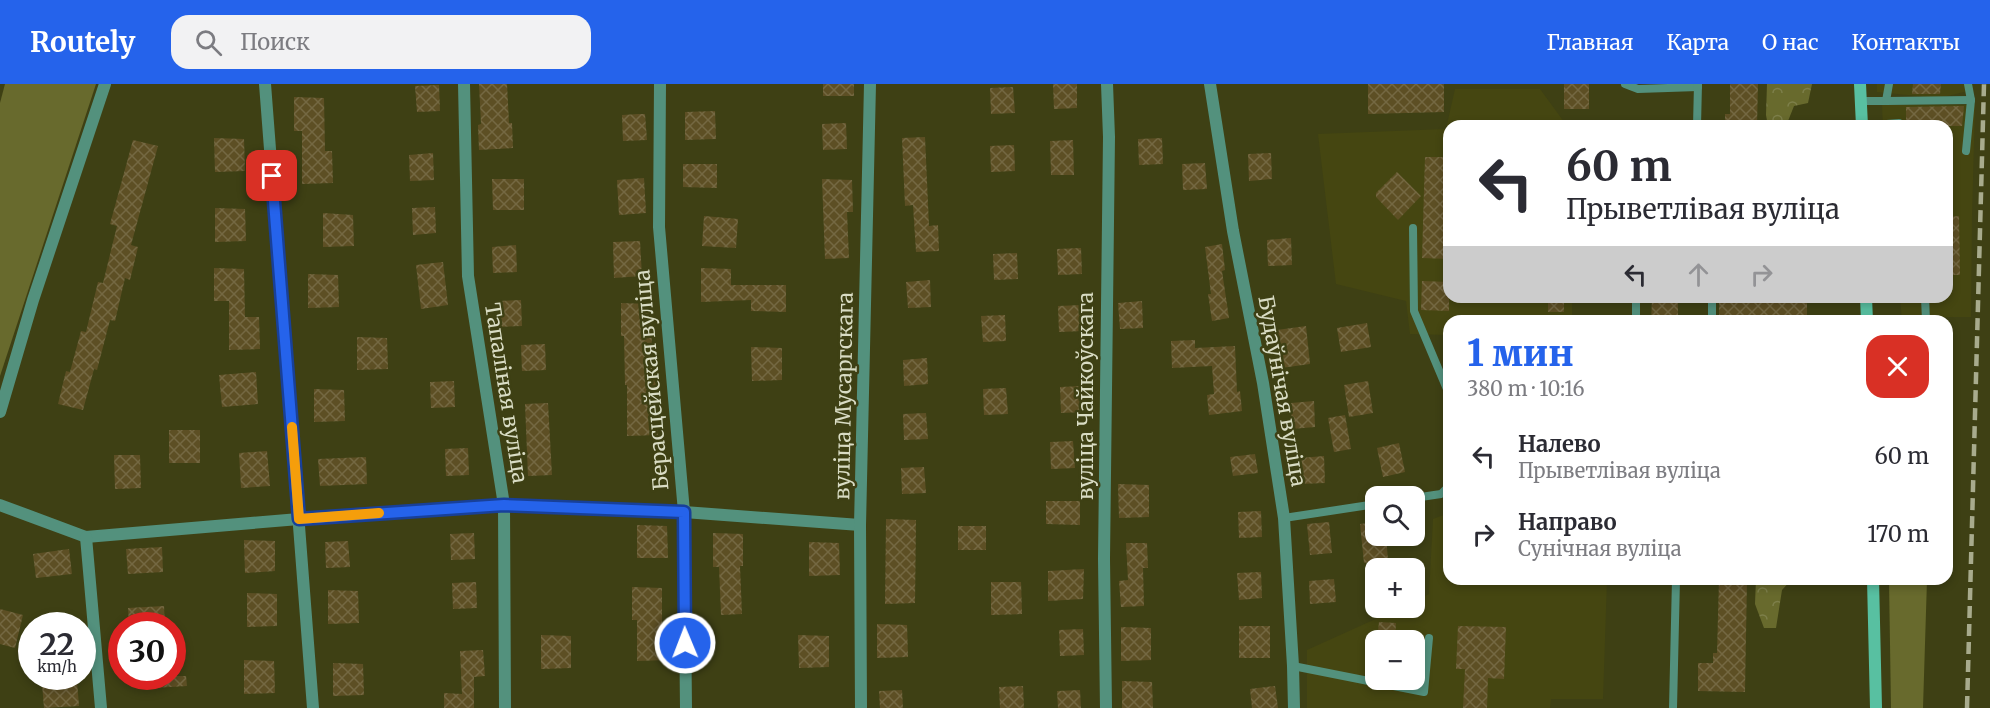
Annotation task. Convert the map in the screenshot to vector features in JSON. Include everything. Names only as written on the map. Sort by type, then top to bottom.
[{"type":"main road","points":[[1860,84],[1862,120]]},
{"type":"main road","points":[[1873,585],[1876,708]]},
{"type":"street","points":[[0,412],[33,300],[105,84]]},
{"type":"street","points":[[265,84],[313,708]]},
{"type":"street","name":"Тапаліная вуліца","points":[[464,84],[468,276],[504,505],[506,708]]},
{"type":"street","name":"Берасцейская вуліца","points":[[660,84],[659,227],[684,512],[686,708]]},
{"type":"street","name":"вуліца Мусаргскага","points":[[861,708],[860,525],[870,84]]},
{"type":"street","name":"вуліца Чайкоўскага","points":[[1106,708],[1104,559],[1109,137],[1107,84]]},
{"type":"street","name":"Будаўнічая вуліца","points":[[1210,84],[1233,231],[1263,383],[1284,518],[1294,708]]},
{"type":"street","points":[[0,505],[86,537],[504,505],[684,512],[860,525]]},
{"type":"street","points":[[86,537],[101,708]]},
{"type":"lane","points":[[1625,84],[1638,89],[1698,86],[1697,120]]},
{"type":"lane","points":[[1886,101],[1889,84]]},
{"type":"lane","points":[[1966,151],[1971,100],[1968,84]]},
{"type":"lane","points":[[1861,101],[1971,100]]},
{"type":"lane","points":[[1413,228],[1414,311],[1443,380]]},
{"type":"lane","points":[[1425,496],[1443,492]]},
{"type":"lane","points":[[1284,518],[1365,506]]},
{"type":"lane","points":[[1673,708],[1676,585]]},
{"type":"lane","points":[[1293,666],[1424,692],[1429,638]]},
{"type":"shaded area","points":[[1877,84],[1968,84],[1968,91],[1939,98],[1877,92]]},
{"type":"shaded area","points":[[1455,89],[1540,89],[1563,120],[1448,120]]},
{"type":"shaded area","points":[[1882,105],[1975,105],[1971,317],[1902,315],[1900,303],[1953,303],[1953,120],[1883,120]]},
{"type":"shaded area","points":[[1443,129],[1443,303],[1572,303],[1572,315],[1443,315],[1443,335],[1410,334],[1406,301],[1336,284],[1318,134]]},
{"type":"shaded area","points":[[1443,515],[1443,585],[1607,585],[1603,699],[1551,699],[1550,708],[1307,708],[1307,650],[1378,618],[1425,618],[1425,596],[1429,594],[1433,519]]},
{"type":"green space","points":[[5,84],[96,84],[0,376],[0,103]]},
{"type":"green space","points":[[1767,84],[1812,84],[1808,103],[1794,106],[1788,120],[1767,120]]},
{"type":"green space","points":[[1756,585],[1787,585],[1782,590],[1776,628],[1764,628],[1755,604]]},
{"type":"green space","points":[[1889,585],[1927,585],[1923,708],[1891,708]]},
{"type":"building","points":[[479,84],[507,84],[513,148],[479,150],[478,125],[481,124]]},
{"type":"building","points":[[823,84],[854,84],[854,96],[823,96]]},
{"type":"building","points":[[1053,84],[1077,84],[1077,108],[1054,109]]},
{"type":"building","points":[[1368,84],[1444,84],[1444,112],[1368,114]]},
{"type":"building","points":[[1564,84],[1589,84],[1589,109],[1564,109]]},
{"type":"building","points":[[1730,84],[1758,84],[1757,120],[1725,120],[1725,114],[1730,114]]},
{"type":"building","points":[[1913,84],[1941,84],[1940,94],[1912,94]]},
{"type":"building","points":[[439,85],[440,111],[417,112],[415,86]]},
{"type":"building","points":[[1013,87],[1015,113],[991,114],[990,88]]},
{"type":"building","points":[[294,97],[324,98],[325,151],[332,151],[333,183],[302,184],[302,131],[294,131]]},
{"type":"building","points":[[1964,106],[1962,126],[1953,126],[1953,120],[1906,120],[1906,107]]},
{"type":"building","points":[[715,111],[716,139],[685,140],[685,112]]},
{"type":"building","points":[[645,114],[647,140],[623,141],[622,115]]},
{"type":"building","points":[[846,123],[847,149],[823,150],[822,124]]},
{"type":"building","points":[[925,137],[929,226],[938,225],[939,251],[916,252],[913,205],[905,206],[902,138]]},
{"type":"building","points":[[214,138],[244,139],[245,171],[215,172]]},
{"type":"building","points":[[1162,138],[1163,164],[1139,165],[1138,139]]},
{"type":"building","points":[[133,140],[158,146],[131,245],[138,247],[130,280],[125,278],[115,321],[110,320],[97,370],[94,369],[83,410],[58,404],[66,371],[70,372],[81,331],[86,332],[98,282],[103,283],[117,226],[110,224]]},
{"type":"building","points":[[1073,140],[1074,175],[1051,175],[1050,141]]},
{"type":"building","points":[[1014,145],[1015,171],[991,172],[990,146]]},
{"type":"building","points":[[433,153],[434,180],[410,181],[409,155]]},
{"type":"building","points":[[1271,153],[1272,179],[1249,181],[1248,154]]},
{"type":"building","points":[[1425,157],[1443,157],[1443,259],[1422,258]]},
{"type":"building","points":[[1205,163],[1207,189],[1183,190],[1182,164]]},
{"type":"building","points":[[683,164],[717,164],[717,188],[683,187]]},
{"type":"building","points":[[1397,172],[1421,196],[1398,220],[1376,197],[1376,193]]},
{"type":"building","points":[[644,178],[646,213],[619,215],[617,180]]},
{"type":"building","points":[[492,179],[524,179],[524,210],[493,210]]},
{"type":"building","points":[[822,179],[852,180],[853,212],[847,212],[849,258],[825,259]]},
{"type":"building","points":[[435,207],[436,233],[413,235],[412,208]]},
{"type":"building","points":[[215,208],[245,209],[246,241],[215,242]]},
{"type":"building","points":[[323,213],[353,215],[354,246],[323,247]]},
{"type":"building","points":[[704,216],[738,219],[736,248],[702,246]]},
{"type":"building","points":[[1953,216],[1959,216],[1960,275],[1953,275]]},
{"type":"building","points":[[1291,238],[1292,265],[1268,266],[1267,240]]},
{"type":"building","points":[[640,241],[642,276],[614,278],[613,242]]},
{"type":"building","points":[[1222,244],[1225,270],[1222,271],[1229,318],[1212,321],[1205,247]]},
{"type":"building","points":[[516,245],[517,272],[493,273],[492,247]]},
{"type":"building","points":[[1081,248],[1082,274],[1058,275],[1057,249]]},
{"type":"building","points":[[1017,253],[1018,279],[994,280],[993,254]]},
{"type":"building","points":[[443,262],[448,305],[421,309],[416,265]]},
{"type":"building","points":[[214,268],[244,269],[245,317],[259,317],[260,349],[229,350],[229,301],[214,301]]},
{"type":"building","points":[[701,268],[731,269],[731,285],[786,285],[786,312],[751,311],[751,300],[701,302]]},
{"type":"building","points":[[308,274],[338,275],[339,307],[308,308]]},
{"type":"building","points":[[930,280],[931,307],[908,308],[906,282]]},
{"type":"building","points":[[1422,281],[1443,282],[1443,303],[1449,303],[1449,311],[1421,310]]},
{"type":"building","points":[[521,300],[522,326],[498,327],[497,301]]},
{"type":"building","points":[[1142,301],[1143,328],[1120,329],[1118,303]]},
{"type":"building","points":[[621,303],[651,304],[658,435],[627,436],[627,385],[625,385],[624,336],[621,336]]},
{"type":"building","points":[[1548,303],[1564,303],[1564,312],[1548,312]]},
{"type":"building","points":[[1652,303],[1678,303],[1678,315],[1651,315]]},
{"type":"building","points":[[1719,303],[1807,303],[1807,315],[1719,315]]},
{"type":"building","points":[[1082,305],[1083,331],[1059,332],[1058,306]]},
{"type":"building","points":[[1005,315],[1006,341],[983,342],[981,316]]},
{"type":"building","points":[[1367,323],[1371,347],[1341,352],[1337,328]]},
{"type":"building","points":[[1306,326],[1310,364],[1281,368],[1277,330]]},
{"type":"building","points":[[357,337],[387,338],[388,369],[357,370]]},
{"type":"building","points":[[1195,340],[1195,348],[1235,346],[1237,392],[1240,391],[1242,411],[1209,415],[1207,395],[1214,394],[1212,366],[1172,368],[1171,341]]},
{"type":"building","points":[[545,344],[546,370],[522,371],[521,345]]},
{"type":"building","points":[[751,347],[782,348],[782,380],[752,381]]},
{"type":"building","points":[[927,358],[928,384],[904,386],[903,360]]},
{"type":"building","points":[[256,372],[258,404],[222,407],[219,375]]},
{"type":"building","points":[[454,381],[455,407],[431,408],[430,382]]},
{"type":"building","points":[[1368,381],[1373,413],[1349,417],[1344,385]]},
{"type":"building","points":[[1083,386],[1085,412],[1061,413],[1060,387]]},
{"type":"building","points":[[1006,388],[1008,414],[984,415],[983,389]]},
{"type":"building","points":[[314,389],[344,390],[345,421],[314,422]]},
{"type":"building","points":[[1314,401],[1315,427],[1292,429],[1291,403]]},
{"type":"building","points":[[548,403],[552,475],[528,476],[525,404]]},
{"type":"building","points":[[926,413],[928,439],[904,440],[903,414]]},
{"type":"building","points":[[1345,415],[1351,449],[1334,452],[1328,418]]},
{"type":"building","points":[[169,430],[200,430],[200,463],[169,463]]},
{"type":"building","points":[[1073,441],[1075,468],[1051,469],[1050,442]]},
{"type":"building","points":[[1399,443],[1405,472],[1383,477],[1377,448]]},
{"type":"building","points":[[468,448],[469,475],[446,476],[445,449]]},
{"type":"building","points":[[267,451],[270,486],[241,488],[239,453]]},
{"type":"building","points":[[1255,454],[1258,473],[1233,476],[1230,457]]},
{"type":"building","points":[[114,455],[140,455],[141,488],[115,489]]},
{"type":"building","points":[[1324,456],[1325,483],[1301,484],[1300,458]]},
{"type":"building","points":[[366,457],[367,484],[320,486],[318,459]]},
{"type":"building","points":[[924,467],[926,493],[902,494],[901,468]]},
{"type":"building","points":[[1118,484],[1149,485],[1149,517],[1119,518]]},
{"type":"building","points":[[1046,501],[1080,501],[1080,525],[1046,524]]},
{"type":"building","points":[[1261,511],[1262,537],[1239,538],[1238,512]]},
{"type":"building","points":[[886,519],[916,520],[915,603],[885,604]]},
{"type":"building","points":[[1329,522],[1332,553],[1310,555],[1307,524]]},
{"type":"building","points":[[1365,523],[1365,546],[1387,546],[1388,558],[1365,558],[1364,563],[1360,524]]},
{"type":"building","points":[[637,525],[667,526],[668,558],[637,558]]},
{"type":"building","points":[[958,526],[986,526],[986,550],[958,550]]},
{"type":"building","points":[[474,533],[475,559],[451,560],[450,534]]},
{"type":"building","points":[[713,533],[743,534],[743,566],[740,566],[742,614],[721,615],[719,567],[713,567]]},
{"type":"building","points":[[244,540],[275,541],[275,571],[245,573]]},
{"type":"building","points":[[348,541],[350,567],[326,568],[325,542]]},
{"type":"building","points":[[809,542],[839,543],[840,575],[809,576]]},
{"type":"building","points":[[1126,543],[1147,543],[1148,568],[1143,568],[1144,606],[1121,607],[1119,581],[1128,580]]},
{"type":"building","points":[[162,547],[163,572],[128,574],[126,549]]},
{"type":"building","points":[[69,549],[72,574],[36,578],[33,554]]},
{"type":"building","points":[[1084,569],[1083,599],[1048,601],[1048,571]]},
{"type":"building","points":[[1261,572],[1262,598],[1239,600],[1237,573]]},
{"type":"building","points":[[1334,579],[1336,602],[1310,604],[1309,581]]},
{"type":"building","points":[[476,582],[477,608],[453,609],[452,583]]},
{"type":"building","points":[[991,582],[1021,582],[1022,614],[991,615]]},
{"type":"building","points":[[1719,585],[1747,585],[1745,692],[1698,691],[1698,663],[1713,663],[1713,653],[1717,653]]},
{"type":"building","points":[[632,587],[662,588],[662,629],[667,629],[668,660],[637,661],[637,620],[632,620]]},
{"type":"building","points":[[328,590],[358,591],[359,623],[328,624]]},
{"type":"building","points":[[247,593],[277,594],[277,626],[247,627]]},
{"type":"building","points":[[164,606],[164,612],[128,612],[128,608]]},
{"type":"building","points":[[0,609],[18,614],[18,636],[15,648],[0,644]]},
{"type":"building","points":[[1379,622],[1396,623],[1396,630],[1378,630]]},
{"type":"building","points":[[877,624],[907,625],[908,657],[877,658]]},
{"type":"building","points":[[1239,626],[1270,626],[1270,658],[1239,658]]},
{"type":"building","points":[[1458,626],[1506,627],[1504,679],[1488,678],[1487,708],[1463,708],[1465,669],[1456,669]]},
{"type":"building","points":[[1121,627],[1151,628],[1151,660],[1121,661]]},
{"type":"building","points":[[1083,629],[1084,655],[1060,656],[1059,630]]},
{"type":"building","points":[[541,635],[571,636],[571,668],[541,669]]},
{"type":"building","points":[[798,635],[829,636],[829,667],[799,668]]},
{"type":"building","points":[[483,650],[485,676],[474,677],[474,708],[444,708],[444,693],[462,694],[460,651]]},
{"type":"building","points":[[244,660],[274,661],[275,693],[244,694]]},
{"type":"building","points":[[333,663],[363,664],[364,695],[333,696]]},
{"type":"building","points":[[1122,681],[1152,682],[1153,708],[1122,708]]},
{"type":"building","points":[[1023,686],[1024,708],[1000,708],[999,687]]},
{"type":"building","points":[[1275,686],[1278,708],[1252,708],[1250,689]]},
{"type":"building","points":[[42,690],[78,690],[79,706],[44,708]]},
{"type":"building","points":[[902,690],[903,708],[880,708],[879,691]]},
{"type":"building","points":[[1080,690],[1081,708],[1058,708],[1057,691]]},
{"type":"railway","points":[[1967,708],[1984,84]]},
{"type":"slow traffic","points":[[292,427],[299,519],[379,513]]},
{"type":"route","points":[[272,176],[299,519],[504,505],[684,512],[685,643]]}]
